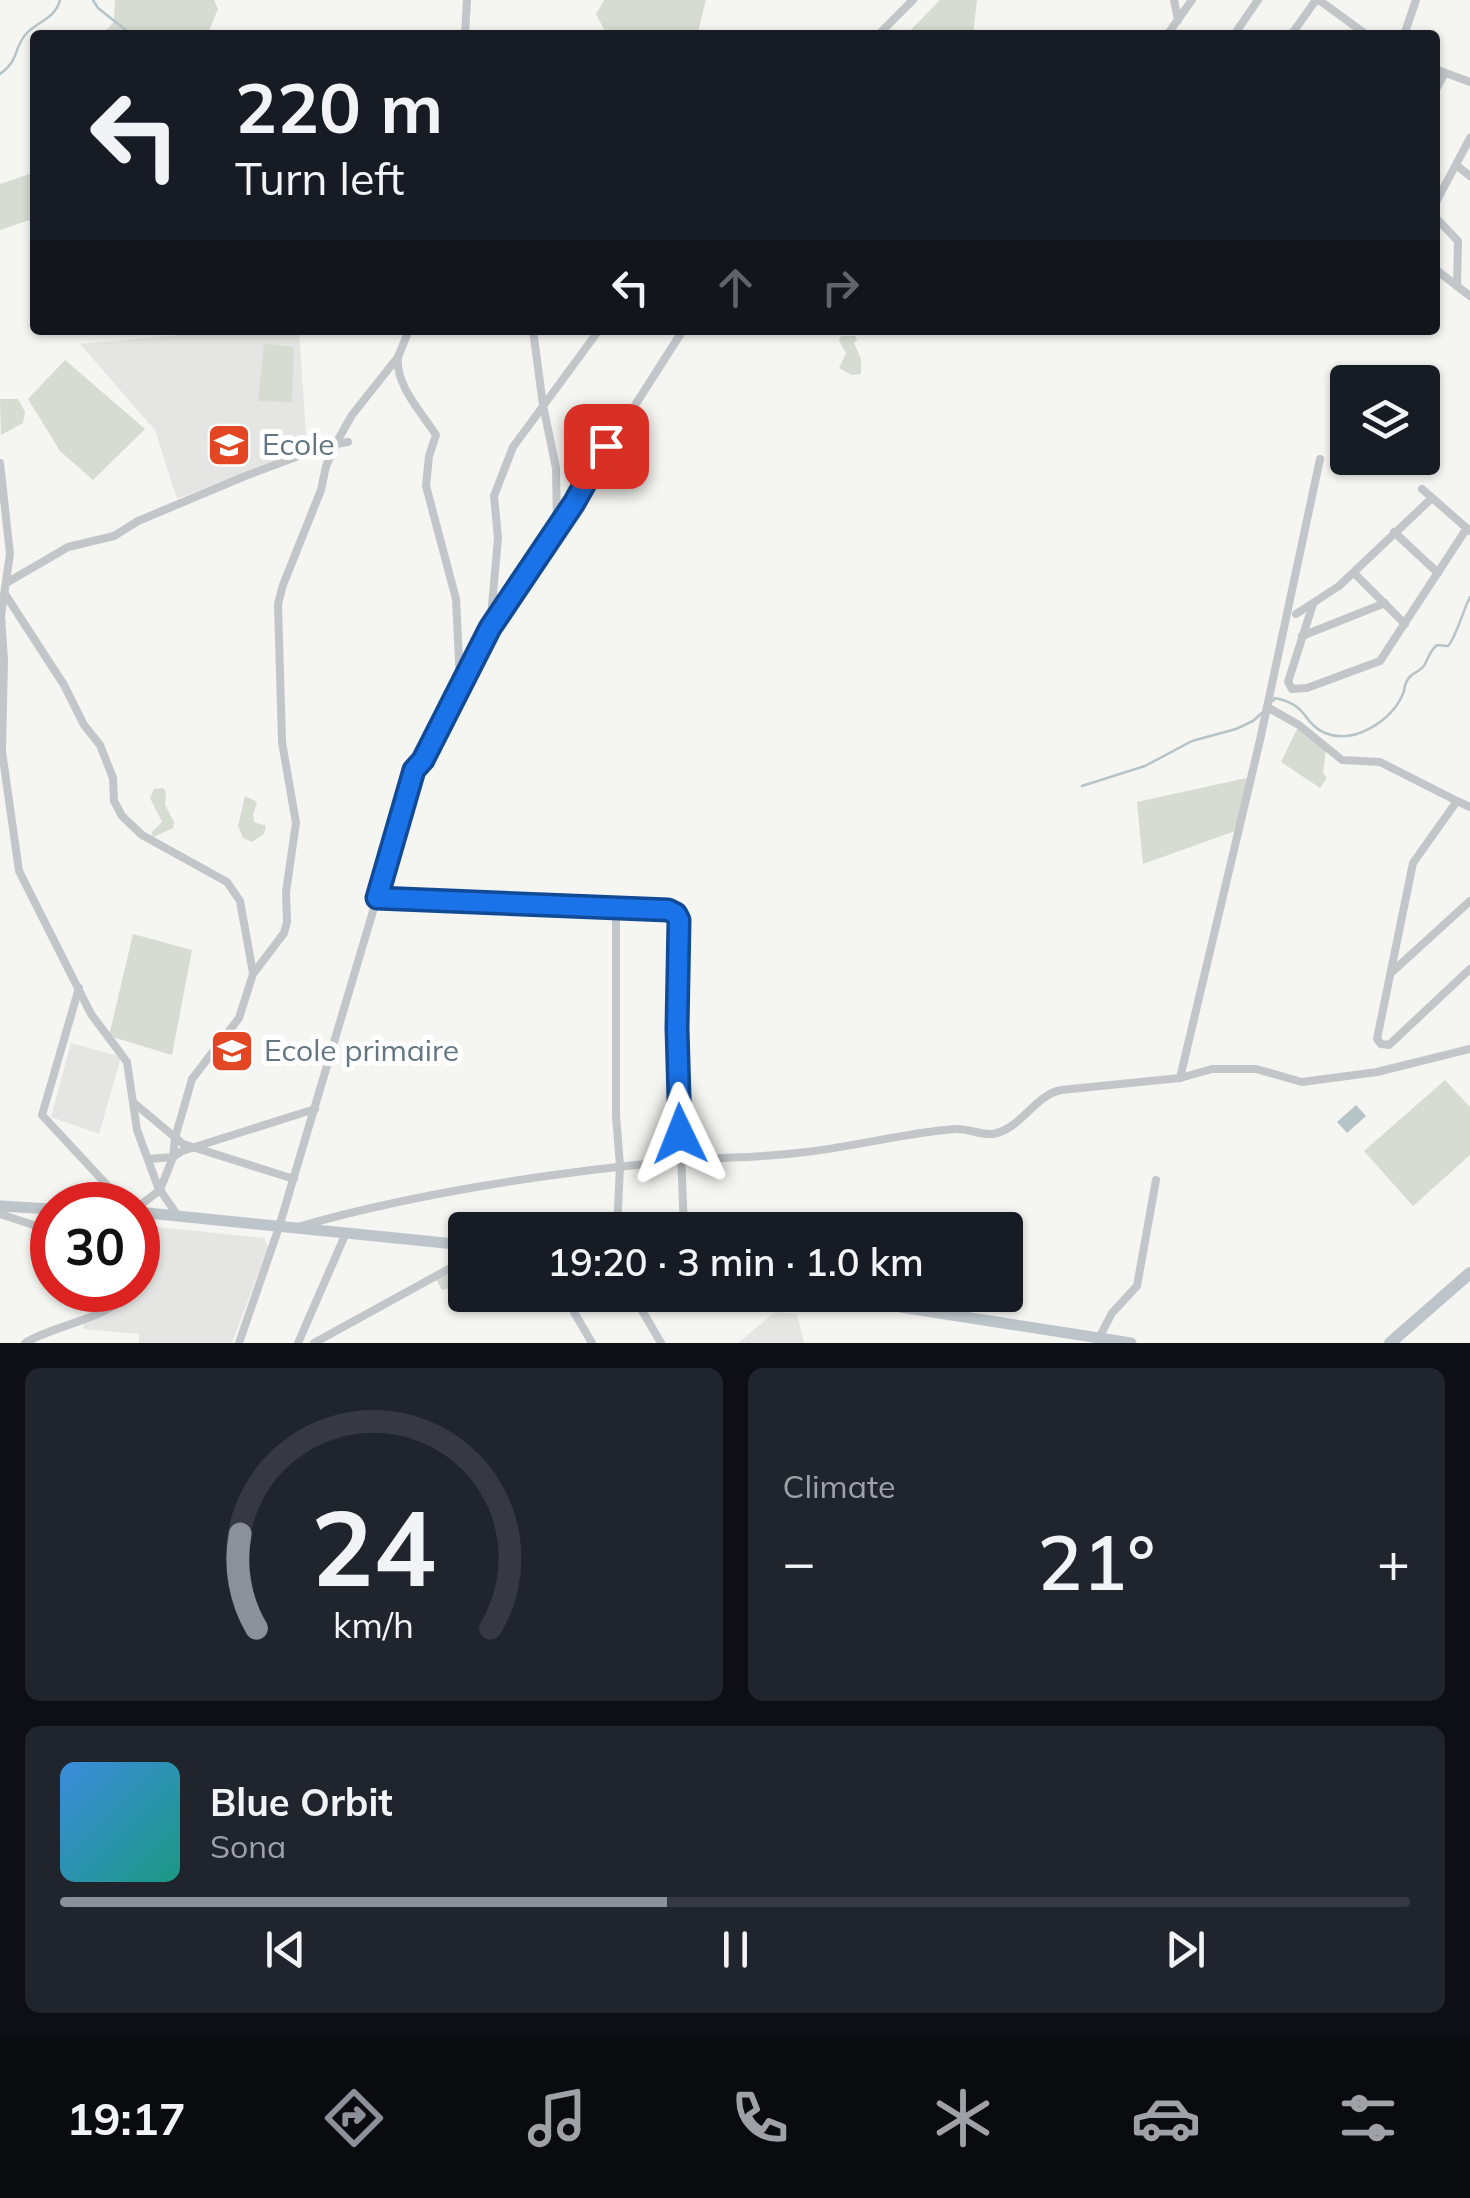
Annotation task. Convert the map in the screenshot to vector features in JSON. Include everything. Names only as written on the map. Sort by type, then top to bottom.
[{"type":"main road","points":[[0,1206],[30,1207]]},
{"type":"main road","points":[[160,1213],[448,1244]]},
{"type":"main road","points":[[1390,1343],[1470,1273]]},
{"type":"main road","points":[[932,1312],[1131,1343]]},
{"type":"street","points":[[465,30],[467,0]]},
{"type":"street","points":[[883,30],[913,0]]},
{"type":"street","points":[[1174,0],[1178,20]]},
{"type":"street","points":[[1171,30],[1192,0]]},
{"type":"street","points":[[1237,30],[1258,0]]},
{"type":"street","points":[[1295,30],[1317,0],[1360,30]]},
{"type":"street","points":[[1406,30],[1416,0]]},
{"type":"street","points":[[1440,71],[1470,82]]},
{"type":"street","points":[[1440,82],[1445,73]]},
{"type":"street","points":[[1440,195],[1470,138]]},
{"type":"street","points":[[1456,165],[1470,176]]},
{"type":"street","points":[[1440,222],[1458,241],[1457,286]]},
{"type":"street","points":[[1440,273],[1470,296]]},
{"type":"street","points":[[178,1216],[160,1190],[173,1156],[188,1086],[240,1018],[253,974],[284,933],[287,922],[286,892],[296,823],[282,742],[278,604],[321,490],[326,466],[352,416],[398,357],[407,335]]},
{"type":"street","points":[[534,335],[556,468],[557,523]]},
{"type":"street","points":[[490,628],[498,538],[494,496],[513,447],[595,335]]},
{"type":"street","points":[[239,1343],[286,1228],[294,1179],[410,780],[490,628],[680,335]]},
{"type":"street","points":[[398,357],[397,366],[414,404],[436,435],[426,486],[456,599],[460,686]]},
{"type":"street","points":[[8,582],[68,547],[114,536],[138,521],[243,476],[348,442]]},
{"type":"street","points":[[1180,1078],[1267,707],[1320,458]]},
{"type":"street","points":[[0,462],[10,554],[1,616],[4,660],[0,717],[16,860],[43,924],[101,1031],[127,1062],[137,1130],[157,1182]]},
{"type":"street","points":[[1313,604],[1288,686],[1300,690],[1380,661],[1468,529],[1422,489]]},
{"type":"street","points":[[1296,614],[1354,573],[1432,498]]},
{"type":"street","points":[[1394,532],[1438,572]]},
{"type":"street","points":[[1354,573],[1406,624]]},
{"type":"street","points":[[5,594],[100,745],[113,778],[114,801],[122,816],[142,836],[227,882],[235,891],[253,974]]},
{"type":"street","points":[[1302,636],[1384,603]]},
{"type":"street","points":[[1267,707],[1299,725],[1342,760],[1380,762],[1470,807]]},
{"type":"street","points":[[1457,802],[1412,863],[1376,1039],[1390,1045],[1470,969]]},
{"type":"street","points":[[377,898],[668,910],[676,914],[683,1212]]},
{"type":"street","points":[[1390,974],[1470,901]]},
{"type":"street","points":[[616,908],[618,1212]]},
{"type":"street","points":[[79,988],[42,1115],[104,1182]]},
{"type":"street","points":[[286,1228],[498,1184],[620,1166],[797,1154],[960,1128],[994,1134],[1011,1126],[1046,1093],[1180,1078],[1212,1069],[1256,1069],[1302,1082],[1377,1072],[1470,1049]]},
{"type":"street","points":[[134,1104],[174,1138],[294,1179]]},
{"type":"street","points":[[149,1160],[173,1156],[315,1109]]},
{"type":"street","points":[[1098,1338],[1112,1313],[1137,1286],[1156,1180]]},
{"type":"street","points":[[0,1214],[30,1224]]},
{"type":"street","points":[[298,1343],[346,1233]]},
{"type":"street","points":[[314,1343],[448,1269]]},
{"type":"street","points":[[25,1343],[99,1312]]},
{"type":"street","points":[[574,1312],[592,1343]]},
{"type":"street","points":[[644,1312],[662,1343]]},
{"type":"shaded area","points":[[115,0],[214,0],[218,9],[209,30],[106,30],[114,22]]},
{"type":"shaded area","points":[[604,0],[706,0],[698,30],[604,30],[596,14]]},
{"type":"shaded area","points":[[940,0],[977,0],[974,30],[911,30]]},
{"type":"shaded area","points":[[30,174],[30,220],[0,230],[0,184]]},
{"type":"shaded area","points":[[179,335],[299,335],[307,449],[177,499],[155,430],[80,344]]},
{"type":"shaded area","points":[[841,336],[855,336],[861,374],[852,375],[839,368],[846,353],[839,341]]},
{"type":"shaded area","points":[[264,344],[294,347],[292,402],[258,401]]},
{"type":"shaded area","points":[[65,360],[145,429],[93,480],[60,451],[28,399]]},
{"type":"shaded area","points":[[0,399],[18,399],[25,412],[23,423],[1,435]]},
{"type":"shaded area","points":[[1299,725],[1326,750],[1323,773],[1327,778],[1320,788],[1281,762]]},
{"type":"shaded area","points":[[1251,777],[1238,830],[1143,864],[1137,802]]},
{"type":"shaded area","points":[[163,788],[173,828],[153,837],[152,832],[162,822],[150,798],[154,789]]},
{"type":"shaded area","points":[[245,796],[257,802],[254,822],[266,826],[264,834],[252,842],[243,838],[238,826]]},
{"type":"shaded area","points":[[133,934],[192,950],[172,1055],[109,1036]]},
{"type":"shaded area","points":[[71,1043],[121,1057],[99,1134],[51,1117]]},
{"type":"shaded area","points":[[1445,1080],[1470,1107],[1470,1155],[1413,1206],[1364,1151]]},
{"type":"shaded area","points":[[1356,1105],[1366,1116],[1347,1133],[1337,1122]]},
{"type":"shaded area","points":[[160,1227],[264,1238],[268,1247],[232,1343],[139,1343],[139,1334],[83,1329],[84,1319],[101,1312],[160,1312]]},
{"type":"shaded area","points":[[448,1272],[448,1288],[442,1290],[435,1278]]},
{"type":"shaded area","points":[[775,1312],[797,1314],[804,1343],[738,1343]]},
{"type":"waterway","points":[[31,30],[50,16],[60,0]]},
{"type":"waterway","points":[[93,0],[126,30]]},
{"type":"waterway","points":[[0,74],[30,31]]},
{"type":"waterway","points":[[1273,701],[1275,698],[1294,705],[1325,733],[1348,736],[1370,728],[1390,713],[1408,679],[1423,667],[1435,647],[1448,646],[1470,597]]},
{"type":"waterway","points":[[1082,786],[1145,766],[1192,741],[1236,729],[1264,711]]},
{"type":"place","name":"Ecole","points":[[229,445]]},
{"type":"place","name":"Ecole primaire","points":[[232,1051]]},
{"type":"route","points":[[606,446],[574,503],[490,628],[423,760],[414,770],[377,898],[668,910],[676,914],[680,1134]]}]
